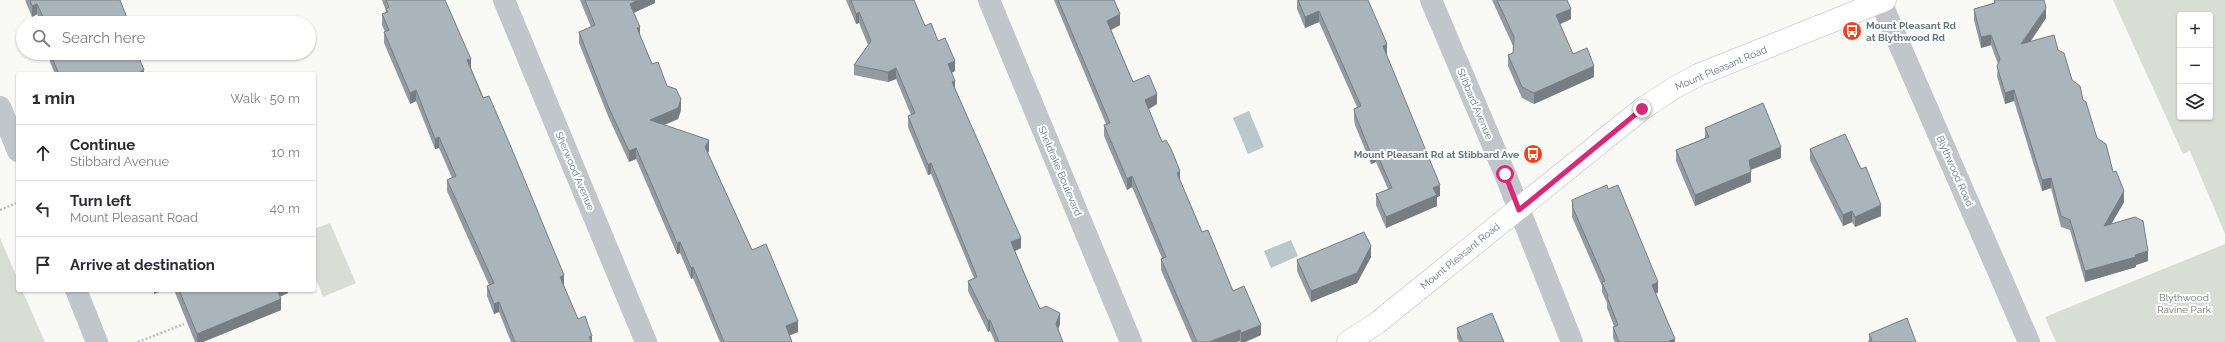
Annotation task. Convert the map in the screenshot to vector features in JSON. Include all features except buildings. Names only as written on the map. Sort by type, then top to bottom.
[{"type":"main road","name":"Mount Pleasant Road","points":[[1348,342],[1377,323],[1519,210],[1642,109],[1674,88],[1698,75],[1882,1]]},
{"type":"street","name":"Sherwood Avenue","points":[[504,0],[646,342]]},
{"type":"street","name":"Sheldrake Boulevard","points":[[988,0],[1131,342]]},
{"type":"street","name":"Stibbard Avenue","points":[[1431,0],[1519,210],[1572,342]]},
{"type":"street","name":"Blythwood Road","points":[[1882,1],[2029,342]]},
{"type":"street","points":[[0,107],[16,146]]},
{"type":"street","points":[[77,292],[97,342]]},
{"type":"path","points":[[0,210],[16,203]]},
{"type":"path","points":[[138,342],[184,324]]},
{"type":"green space","points":[[2113,0],[2225,0],[2225,234],[2190,151],[2183,154]]},
{"type":"green space","points":[[330,223],[356,283],[323,297],[316,279],[316,228]]},
{"type":"green space","points":[[0,238],[16,275],[16,292],[23,292],[45,342],[0,342]]},
{"type":"green space","name":"Blythwood Ravine Park","points":[[2225,244],[2225,342],[2056,342],[2045,317]]},
{"type":"shaded area","points":[[1249,111],[1264,147],[1248,154],[1233,118]]},
{"type":"shaded area","points":[[1291,240],[1298,256],[1271,268],[1264,251]]},
{"type":"place","name":"Mount Pleasant Rd at Blythwood Rd","points":[[1852,31]]},
{"type":"place","name":"Mount Pleasant Rd at Stibbard Ave","points":[[1533,154]]},
{"type":"route","points":[[1505,174],[1519,210],[1642,109]]}]
